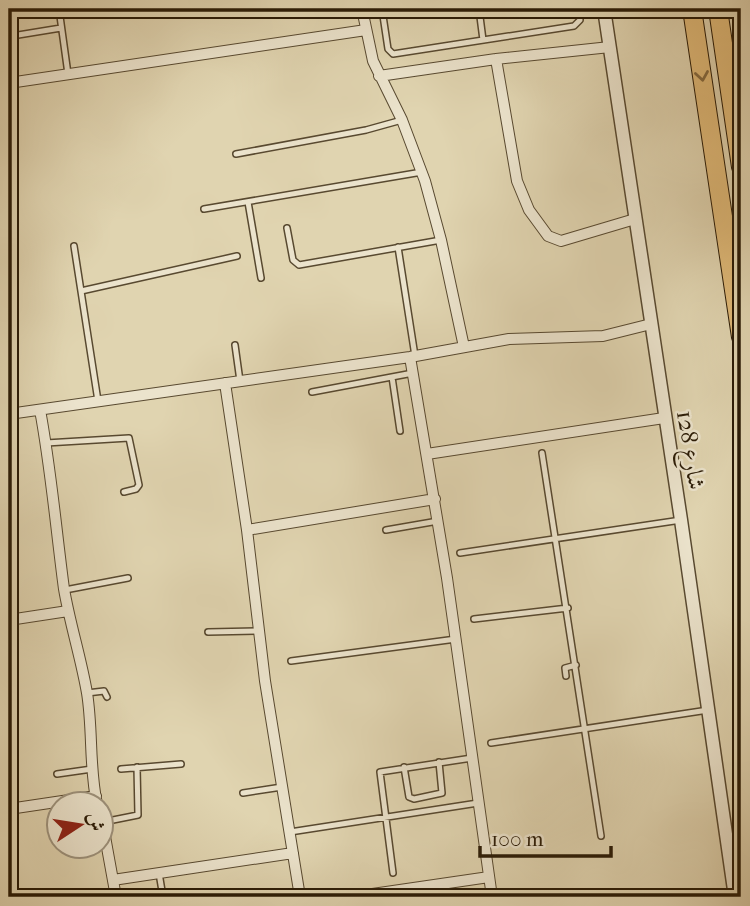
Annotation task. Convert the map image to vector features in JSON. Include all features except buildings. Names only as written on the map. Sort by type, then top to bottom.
[{"type":"highway","points":[[692,9],[741,337]]},
{"type":"highway","points":[[718,9],[741,167]]},
{"type":"street","points":[[362,9],[380,76],[402,120],[422,172],[441,240],[464,348]]},
{"type":"street","name":"شارع 128","points":[[604,9],[735,897]]},
{"type":"street","points":[[9,83],[366,30]]},
{"type":"street","points":[[380,76],[496,59],[610,47]]},
{"type":"street","points":[[496,59],[517,181],[529,210],[548,236],[561,241],[635,219]]},
{"type":"street","points":[[9,414],[413,356],[509,339],[603,336],[652,324]]},
{"type":"street","points":[[413,356],[413,373],[439,521],[492,897]]},
{"type":"street","points":[[225,383],[247,530],[258,631],[300,897]]},
{"type":"street","points":[[40,410],[68,611],[87,693],[95,790]]},
{"type":"street","points":[[427,454],[664,418]]},
{"type":"street","points":[[247,530],[435,499]]},
{"type":"street","points":[[9,620],[68,611]]},
{"type":"street","points":[[9,809],[46,805]]},
{"type":"street","points":[[113,880],[293,853]]},
{"type":"street","points":[[109,860],[116,897]]},
{"type":"street","points":[[352,897],[489,877]]},
{"type":"lane","points":[[59,9],[68,74]]},
{"type":"lane","points":[[100,12],[111,9]]},
{"type":"lane","points":[[382,9],[388,49],[393,54],[577,26],[580,20],[579,9]]},
{"type":"lane","points":[[479,9],[483,40]]},
{"type":"lane","points":[[12,36],[61,28]]},
{"type":"lane","points":[[236,154],[366,130],[402,120]]},
{"type":"lane","points":[[204,209],[422,172]]},
{"type":"lane","points":[[248,202],[261,278]]},
{"type":"lane","points":[[287,228],[293,260],[299,265],[441,240]]},
{"type":"lane","points":[[74,246],[98,401]]},
{"type":"lane","points":[[398,247],[413,356]]},
{"type":"lane","points":[[81,291],[237,256]]},
{"type":"lane","points":[[234,345],[240,381]]},
{"type":"lane","points":[[312,392],[413,373]]},
{"type":"lane","points":[[392,377],[400,431]]},
{"type":"lane","points":[[46,443],[129,438],[139,485],[136,489],[124,492]]},
{"type":"lane","points":[[542,453],[601,836]]},
{"type":"lane","points":[[460,553],[681,520]]},
{"type":"lane","points":[[386,530],[439,521]]},
{"type":"lane","points":[[65,590],[128,578]]},
{"type":"lane","points":[[474,619],[568,608]]},
{"type":"lane","points":[[208,632],[258,631]]},
{"type":"lane","points":[[291,661],[456,639]]},
{"type":"lane","points":[[566,676],[565,668],[576,665]]},
{"type":"lane","points":[[87,693],[104,691],[107,697]]},
{"type":"lane","points":[[491,743],[708,710]]},
{"type":"lane","points":[[393,873],[379,774],[404,767],[472,758]]},
{"type":"lane","points":[[404,767],[409,796],[414,799],[442,793],[439,762]]},
{"type":"lane","points":[[121,769],[181,764]]},
{"type":"lane","points":[[116,819],[138,815],[137,767]]},
{"type":"lane","points":[[57,774],[92,769]]},
{"type":"lane","points":[[243,793],[282,787]]},
{"type":"lane","points":[[290,832],[478,803]]},
{"type":"lane","points":[[159,873],[163,897]]}]
